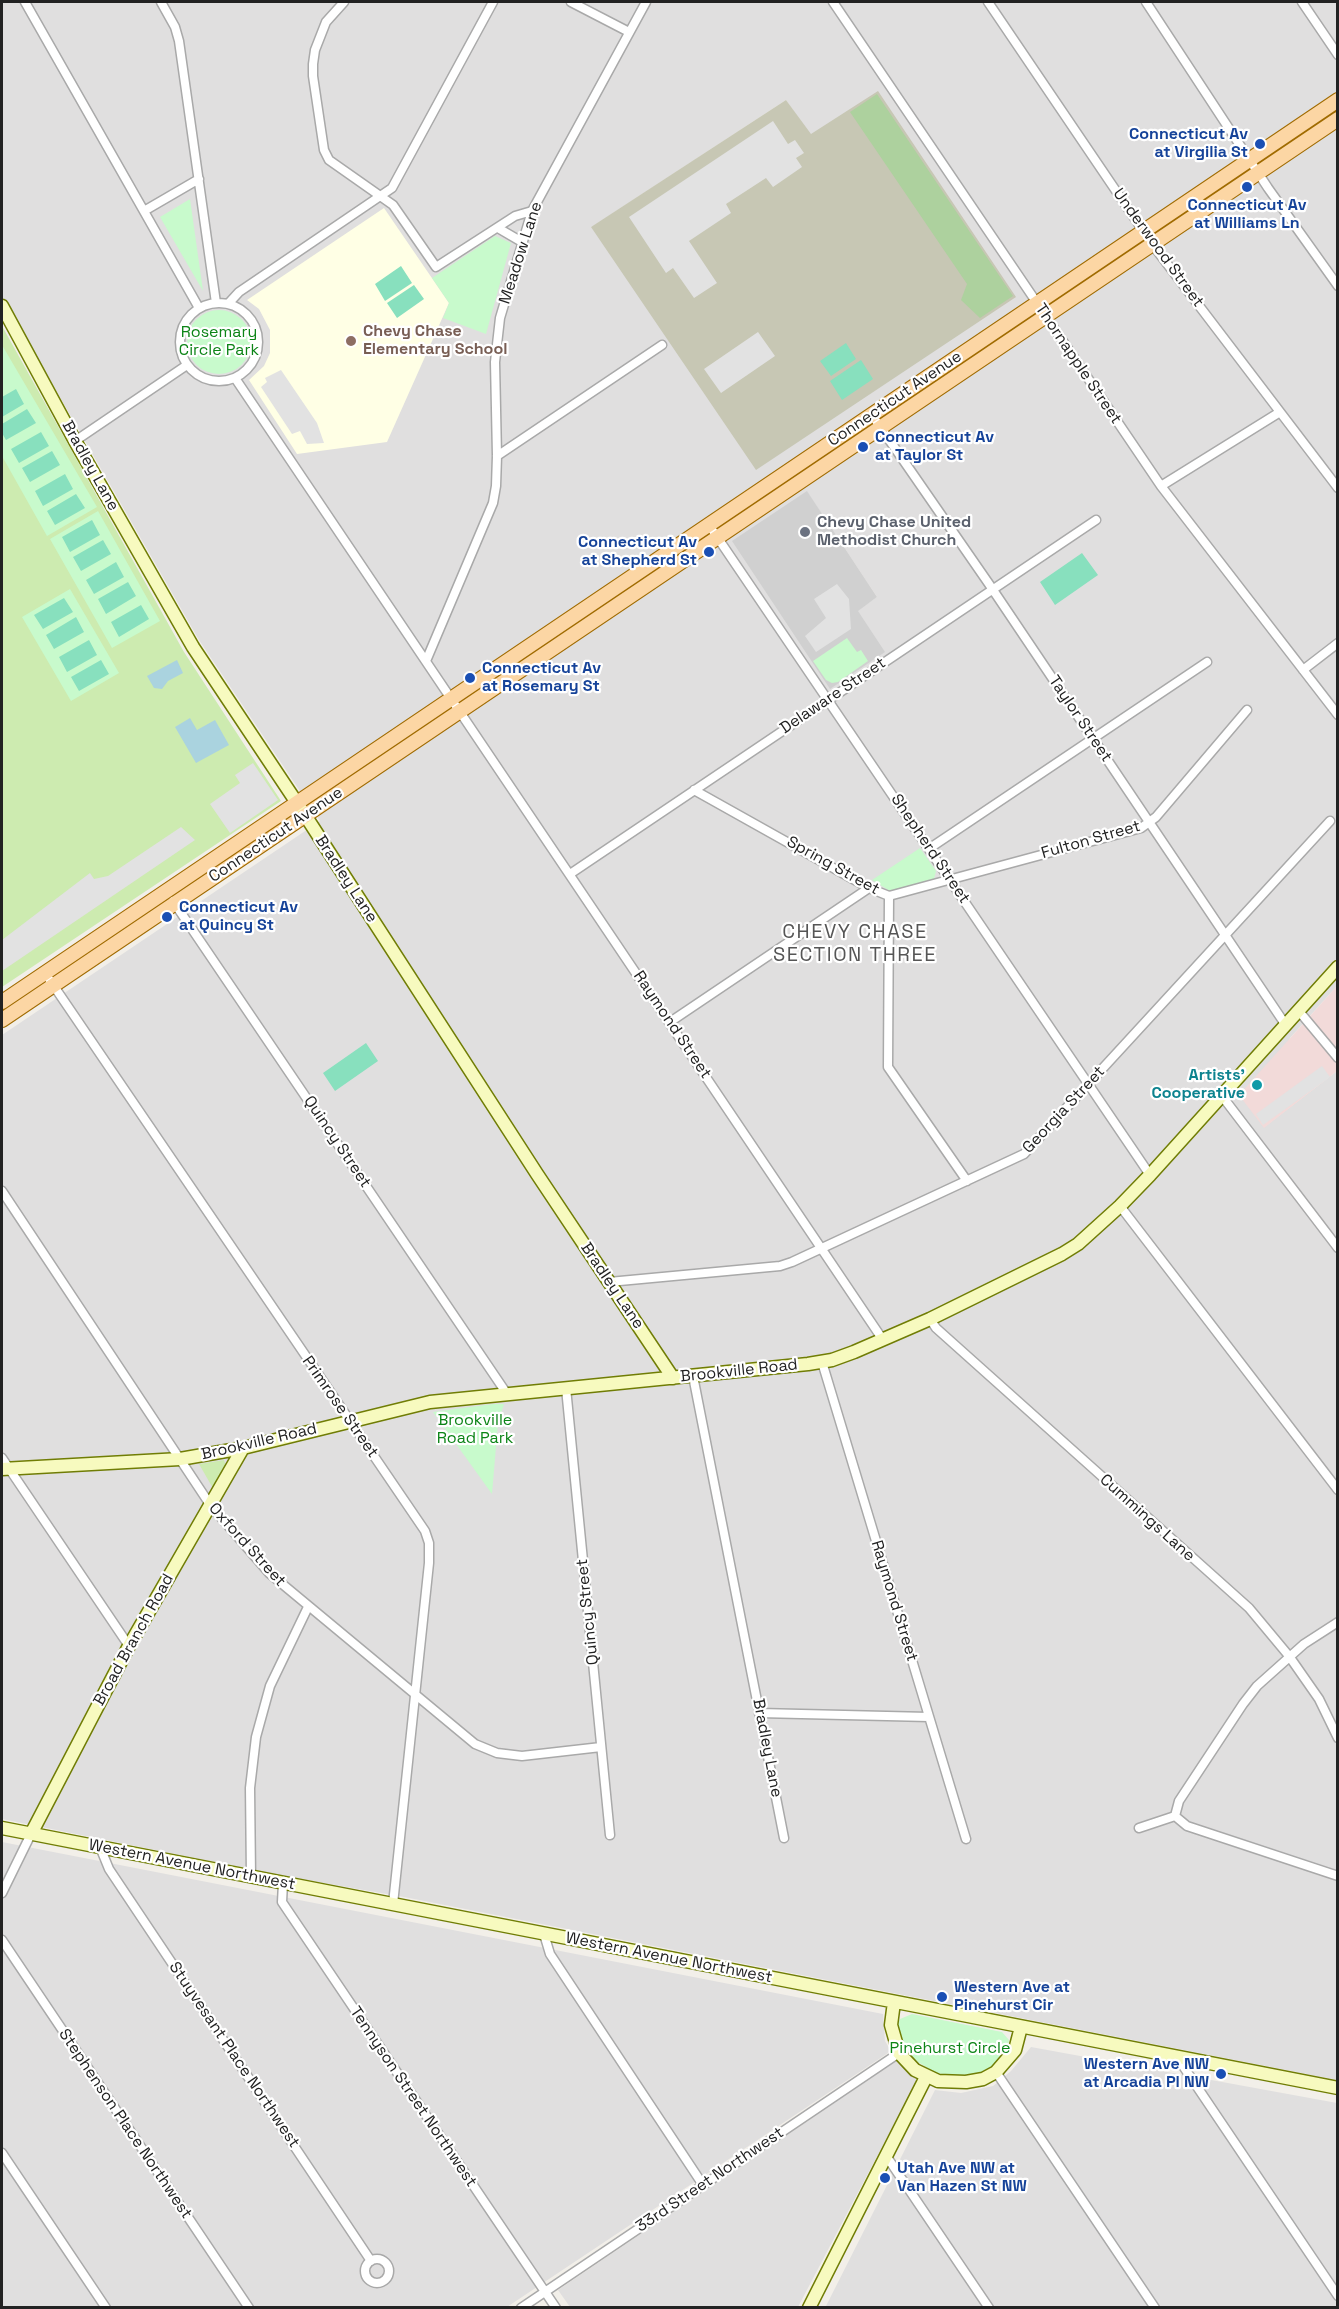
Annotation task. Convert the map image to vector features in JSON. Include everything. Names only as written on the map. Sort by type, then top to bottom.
[{"type":"main road","name":"Connecticut Avenue","points":[[2,1002],[1338,100]]},
{"type":"main road","name":"Connecticut Avenue","points":[[2,1020],[1338,119]]},
{"type":"street","points":[[25,2],[199,308]]},
{"type":"street","points":[[161,2],[175,27],[179,41],[216,303]]},
{"type":"street","points":[[344,2],[326,22],[315,50],[313,64],[324,150],[335,167],[382,195],[393,205],[436,267],[515,216],[532,211]]},
{"type":"street","points":[[228,304],[239,292],[392,188],[493,2]]},
{"type":"street","points":[[571,2],[629,32]]},
{"type":"street","name":"Meadow Lane","points":[[426,661],[489,513],[496,486],[495,362],[500,318],[532,211],[646,2]]},
{"type":"street","name":"Thornapple Street","points":[[833,2],[1161,486],[1338,715]]},
{"type":"street","name":"Underwood Street","points":[[988,2],[1152,244],[1338,488]]},
{"type":"street","points":[[1146,2],[1257,173],[1338,286]]},
{"type":"street","points":[[1302,2],[1338,55]]},
{"type":"street","points":[[144,210],[199,179]]},
{"type":"street","points":[[498,228],[522,242]]},
{"type":"street","points":[[216,303],[228,304],[239,308],[249,316],[258,339],[257,351],[245,372],[222,381],[209,380],[197,374],[187,365],[181,353],[182,327],[189,316],[199,308],[216,303]]},
{"type":"street","name":"Bradley Lane","points":[[2,306],[75,441],[193,647],[297,802],[673,1378]]},
{"type":"street","points":[[497,456],[662,345]]},
{"type":"street","points":[[75,441],[187,365]]},
{"type":"street","points":[[234,378],[460,711]]},
{"type":"street","points":[[1161,486],[1280,412]]},
{"type":"street","name":"Taylor Street","points":[[872,415],[992,588],[1285,1024]]},
{"type":"street","name":"Delaware Street","points":[[570,874],[1096,520]]},
{"type":"street","name":"Shepherd Street","points":[[710,525],[1149,1174]]},
{"type":"street","points":[[1303,670],[1338,643]]},
{"type":"street","points":[[930,848],[1207,662]]},
{"type":"street","name":"Fulton Street","points":[[889,896],[1141,828],[1149,822],[1247,710]]},
{"type":"street","name":"Raymond Street","points":[[460,711],[883,1340]]},
{"type":"street","name":"Spring Street","points":[[694,790],[869,888],[889,896],[888,1067],[967,1181]]},
{"type":"street","name":"Georgia Street","points":[[609,1282],[780,1266],[1024,1154],[1330,821]]},
{"type":"street","points":[[670,1022],[869,888]]},
{"type":"street","name":"Quincy Street","points":[[166,890],[507,1394]]},
{"type":"street","name":"Brookville Road","points":[[5,1469],[180,1460],[243,1448],[430,1402],[822,1362],[854,1352],[930,1319],[1062,1254],[1092,1232],[1120,1206],[1338,967]]},
{"type":"street","name":"Primrose Street","points":[[45,973],[349,1421],[420,1521],[429,1543],[429,1563],[393,1904]]},
{"type":"street","points":[[1298,1010],[1337,1057]]},
{"type":"street","points":[[1222,1096],[1338,1248]]},
{"type":"street","name":"Oxford Street","points":[[2,1191],[211,1506],[263,1567],[308,1607],[475,1744],[497,1753],[522,1756],[601,1747]]},
{"type":"street","points":[[1120,1206],[1338,1490]]},
{"type":"street","name":"Cummings Lane","points":[[930,1319],[944,1335],[1248,1608],[1289,1656],[1319,1699],[1338,1738]]},
{"type":"street","name":"Raymond Street","points":[[822,1362],[966,1839]]},
{"type":"street","name":"Bradley Lane","points":[[693,1376],[784,1838]]},
{"type":"street","name":"Quincy Street","points":[[566,1388],[610,1835]]},
{"type":"street","name":"Broad Branch Road","points":[[31,1834],[129,1646],[243,1448]]},
{"type":"street","points":[[2,1458],[5,1469],[129,1646]]},
{"type":"street","points":[[250,1877],[250,1788],[256,1737],[270,1686],[308,1607]]},
{"type":"street","points":[[1175,1816],[1179,1801],[1257,1686],[1289,1656],[1323,1630],[1338,1622]]},
{"type":"street","points":[[759,1713],[929,1717]]},
{"type":"street","points":[[1139,1828],[1175,1816]]},
{"type":"street","points":[[1175,1816],[1187,1826],[1338,1875]]},
{"type":"street","name":"Western Avenue Northwest","points":[[2,1828],[1338,2088]]},
{"type":"street","points":[[2,1893],[31,1834]]},
{"type":"street","name":"Stuyvesant Place Northwest","points":[[100,1847],[109,1869],[371,2261]]},
{"type":"street","name":"Tennyson Street Northwest","points":[[283,1883],[282,1902],[556,2307]]},
{"type":"street","points":[[544,1934],[550,1954],[703,2185]]},
{"type":"street","name":"Stephenson Place Northwest","points":[[2,1940],[249,2307]]},
{"type":"street","points":[[894,2002],[891,2025],[898,2053],[912,2068],[927,2077],[946,2082],[962,2083],[983,2079],[996,2072],[1012,2054],[1021,2026]]},
{"type":"street","name":"33rd Street Northwest","points":[[521,2307],[898,2053]]},
{"type":"street","points":[[1177,2057],[1338,2296]]},
{"type":"street","points":[[996,2072],[1155,2307]]},
{"type":"street","points":[[809,2307],[927,2077]]},
{"type":"street","points":[[2,2153],[106,2307]]},
{"type":"street","points":[[886,2157],[989,2307]]},
{"type":"shaded area","points":[[2,2],[1337,2],[1337,986],[1290,1038],[1264,1127],[1337,1071],[1337,2080],[404,1897],[284,1876],[2,1819],[2,1035],[320,821],[199,640],[2,296]],"holes":[[[786,100],[810,135],[594,226]],[[807,492],[877,597],[858,610]]]},
{"type":"shaded area","points":[[878,91],[1016,297],[756,470],[591,227],[786,100],[811,134]]},
{"type":"shaded area","points":[[773,121],[788,144],[795,140],[804,153],[796,158],[802,167],[773,187],[766,178],[726,204],[731,213],[689,241],[717,283],[694,298],[673,268],[666,273],[629,217]]},
{"type":"shaded area","name":"Chevy Chase Elementary School","points":[[384,208],[449,303],[387,442],[297,454],[249,380],[264,366],[270,353],[270,330],[259,309],[247,300]]},
{"type":"shaded area","points":[[758,332],[775,356],[721,393],[704,369]]},
{"type":"shaded area","points":[[281,370],[317,423],[324,443],[307,444],[300,431],[292,434],[261,387],[267,382],[265,378]]},
{"type":"shaded area","points":[[807,491],[877,597],[858,611],[885,652],[830,689],[732,541]]},
{"type":"shaded area","points":[[837,584],[849,599],[851,629],[816,652],[805,636],[826,618],[814,599]]},
{"type":"shaded area","points":[[253,763],[278,800],[230,833],[210,804],[240,783],[235,775]]},
{"type":"shaded area","points":[[181,827],[195,840],[2,971],[2,940],[90,873],[94,879],[108,876]]},
{"type":"shaded area","points":[[1337,986],[1337,1071],[1264,1128],[1239,1095]]},
{"type":"shaded area","points":[[1322,1066],[1330,1077],[1263,1125],[1256,1114]]},
{"type":"shaded area","points":[[2,1842],[883,2014],[885,2041],[891,2051],[507,2307],[2,2307]]},
{"type":"shaded area","points":[[1031,2047],[1337,2103],[1337,2307],[825,2308],[935,2090],[961,2093],[993,2086],[1011,2071]]},
{"type":"shaded area","points":[[896,2061],[917,2080],[798,2307],[570,2307],[558,2290]]},
{"type":"green space","points":[[877,94],[1013,296],[980,318],[961,300],[967,284],[850,112]]},
{"type":"green space","points":[[190,199],[203,291],[160,217]]},
{"type":"green space","points":[[495,236],[511,243],[486,334],[443,318],[449,303],[432,278]]},
{"type":"green space","points":[[401,266],[412,283],[385,301],[375,284]]},
{"type":"green space","points":[[414,285],[424,299],[397,318],[387,303]]},
{"type":"green space","name":"Rosemary Circle Park","points":[[219,310],[237,316],[245,324],[251,342],[245,360],[237,368],[219,374],[201,368],[193,360],[187,342],[193,324],[201,316]]},
{"type":"green space","points":[[2,326],[184,652],[281,801],[2,987]]},
{"type":"green space","points":[[846,343],[856,359],[831,376],[820,361]]},
{"type":"green space","points":[[2,345],[97,507],[47,536],[2,456]]},
{"type":"green space","points":[[861,360],[873,379],[842,400],[830,381]]},
{"type":"green space","points":[[16,389],[24,404],[2,417],[2,397]]},
{"type":"green space","points":[[27,409],[36,423],[6,440],[2,433],[2,424]]},
{"type":"green space","points":[[41,432],[49,446],[19,463],[11,449]]},
{"type":"green space","points":[[52,451],[60,465],[30,482],[22,468]]},
{"type":"green space","points":[[65,474],[73,489],[43,506],[35,491]]},
{"type":"green space","points":[[76,494],[85,508],[55,525],[47,511]]},
{"type":"green space","points":[[98,511],[160,621],[112,648],[50,539]]},
{"type":"green space","points":[[92,520],[100,535],[70,552],[62,537]]},
{"type":"green space","points":[[103,540],[111,554],[81,571],[73,557]]},
{"type":"green space","points":[[1082,553],[1098,575],[1055,605],[1040,582]]},
{"type":"green space","points":[[116,562],[124,577],[94,594],[86,580]]},
{"type":"green space","points":[[128,582],[136,596],[106,614],[98,599]]},
{"type":"green space","points":[[70,589],[119,673],[71,701],[22,617]]},
{"type":"green space","points":[[64,598],[73,612],[43,629],[34,615]]},
{"type":"green space","points":[[141,605],[149,619],[119,637],[111,622]]},
{"type":"green space","points":[[76,617],[84,632],[54,649],[46,635]]},
{"type":"green space","points":[[847,638],[857,652],[861,650],[868,661],[838,682],[832,683],[826,680],[813,661]]},
{"type":"green space","points":[[89,640],[97,655],[67,672],[59,657]]},
{"type":"green space","points":[[101,660],[109,674],[79,691],[71,677]]},
{"type":"green space","points":[[920,848],[936,871],[934,879],[890,891],[872,880]]},
{"type":"green space","points":[[366,1043],[378,1061],[335,1091],[323,1073]]},
{"type":"green space","name":"Brookville Road Park","points":[[504,1404],[498,1423],[492,1494],[433,1412]]},
{"type":"green space","points":[[224,1460],[227,1469],[214,1490],[199,1464]]},
{"type":"green space","name":"Pinehurst Circle","points":[[912,2014],[1002,2032],[1009,2040],[1008,2049],[992,2066],[979,2073],[955,2076],[936,2073],[910,2055],[900,2038],[897,2025],[900,2019]]},
{"type":"water","points":[[177,660],[183,673],[168,681],[162,689],[154,688],[147,676]]},
{"type":"water","points":[[190,718],[197,730],[215,720],[229,745],[196,763],[175,727]]},
{"type":"place","name":"Connecticut Av at Virgilia St","points":[[1260,144]]},
{"type":"place","name":"Connecticut Av at Williams Ln","points":[[1247,187]]},
{"type":"place","name":"Chevy Chase Elementary School","points":[[351,341]]},
{"type":"place","name":"Connecticut Av at Taylor St","points":[[863,447]]},
{"type":"place","name":"Chevy Chase United Methodist Church","points":[[805,532]]},
{"type":"place","name":"Connecticut Av at Shepherd St","points":[[709,552]]},
{"type":"place","name":"Connecticut Av at Rosemary St","points":[[470,678]]},
{"type":"place","name":"Connecticut Av at Quincy St","points":[[167,917]]},
{"type":"place","name":"Artists' Cooperative","points":[[1257,1085]]},
{"type":"place","name":"Western Ave at Pinehurst Cir","points":[[942,1997]]},
{"type":"place","name":"Western Ave NW at Arcadia Pl NW","points":[[1221,2074]]},
{"type":"place","name":"Utah Ave NW at Van Hazen St NW","points":[[885,2178]]},
{"type":"district","name":"CHEVY CHASE SECTION THREE","points":[[855,944]]}]
